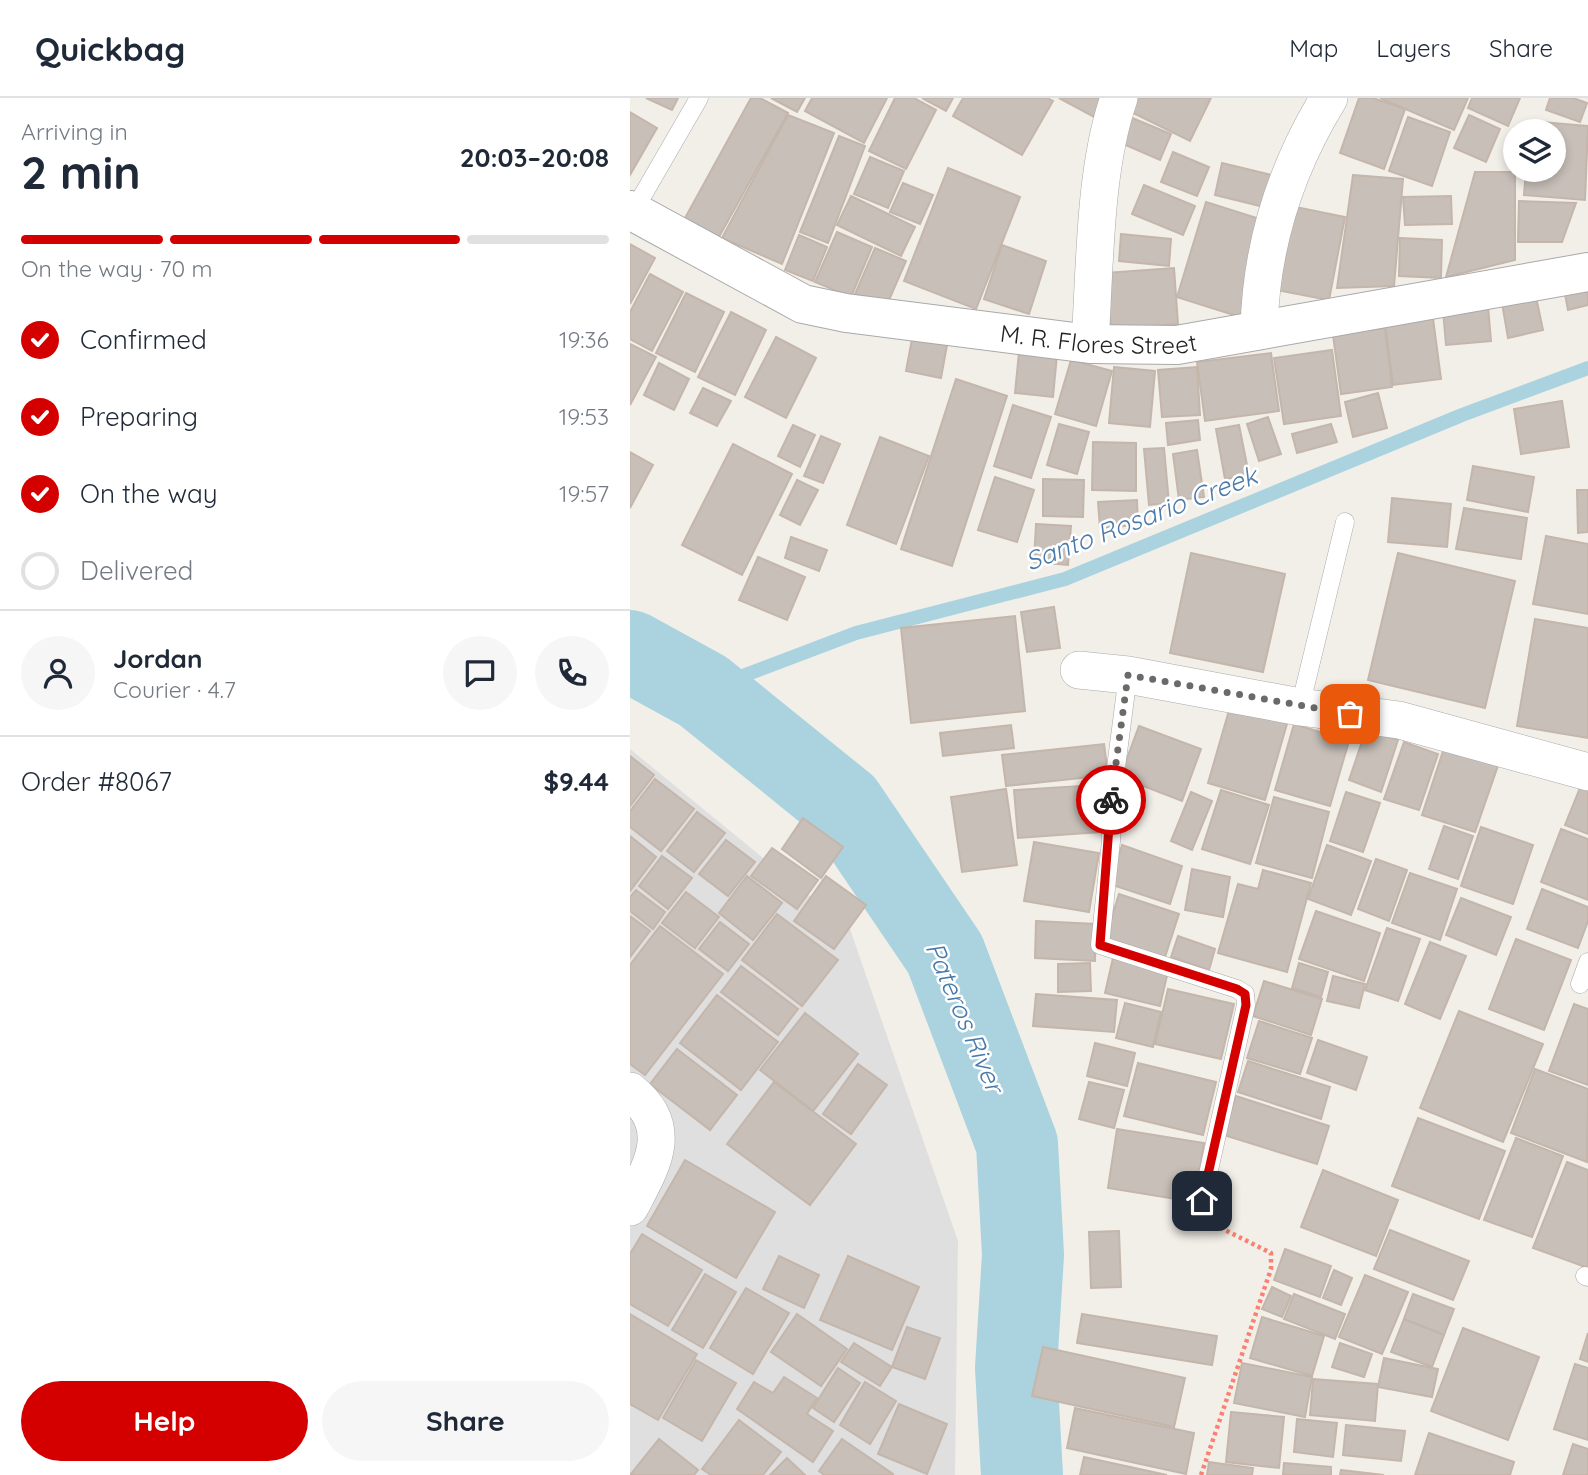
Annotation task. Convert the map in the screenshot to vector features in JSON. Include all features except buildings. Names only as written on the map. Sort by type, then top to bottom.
[{"type":"street","points":[[1090,344],[1102,172],[1111,119],[1119,98]]},
{"type":"street","points":[[1259,329],[1260,282],[1280,198],[1309,131],[1329,98]]},
{"type":"street","name":"M. R. Flores Street","points":[[631,211],[803,304],[846,313],[1090,344],[1177,345],[1588,272]]},
{"type":"street","points":[[1079,670],[1128,675],[1300,707],[1399,720],[1588,772]]},
{"type":"street","points":[[630,1091],[639,1098],[652,1117],[658,1142],[649,1171],[630,1207]]},
{"type":"lane","points":[[631,211],[699,98]]},
{"type":"lane","points":[[1300,707],[1345,522]]},
{"type":"lane","points":[[1128,675],[1111,806],[1111,841],[1100,945],[1211,980],[1245,994],[1246,1005],[1202,1201]]},
{"type":"lane","points":[[1580,984],[1588,962]]},
{"type":"path","points":[[1201,1475],[1271,1269],[1271,1253],[1206,1219],[1202,1201]]},
{"type":"shaded area","points":[[630,749],[850,929],[958,1241],[955,1475],[630,1475]]},
{"type":"waterway","name":"Santo Rosario Creek","points":[[703,691],[856,633],[1065,579],[1462,415],[1588,368]]},
{"type":"waterway","name":"Pateros River","points":[[630,651],[703,691],[844,805],[945,954],[1017,1144],[1023,1255],[1016,1368],[1022,1475]]},
{"type":"way so far","points":[[1111,800],[1128,675],[1350,714]]},
{"type":"route","points":[[1111,800],[1111,841],[1100,945],[1198,975],[1245,994],[1246,1005],[1202,1201]]}]
